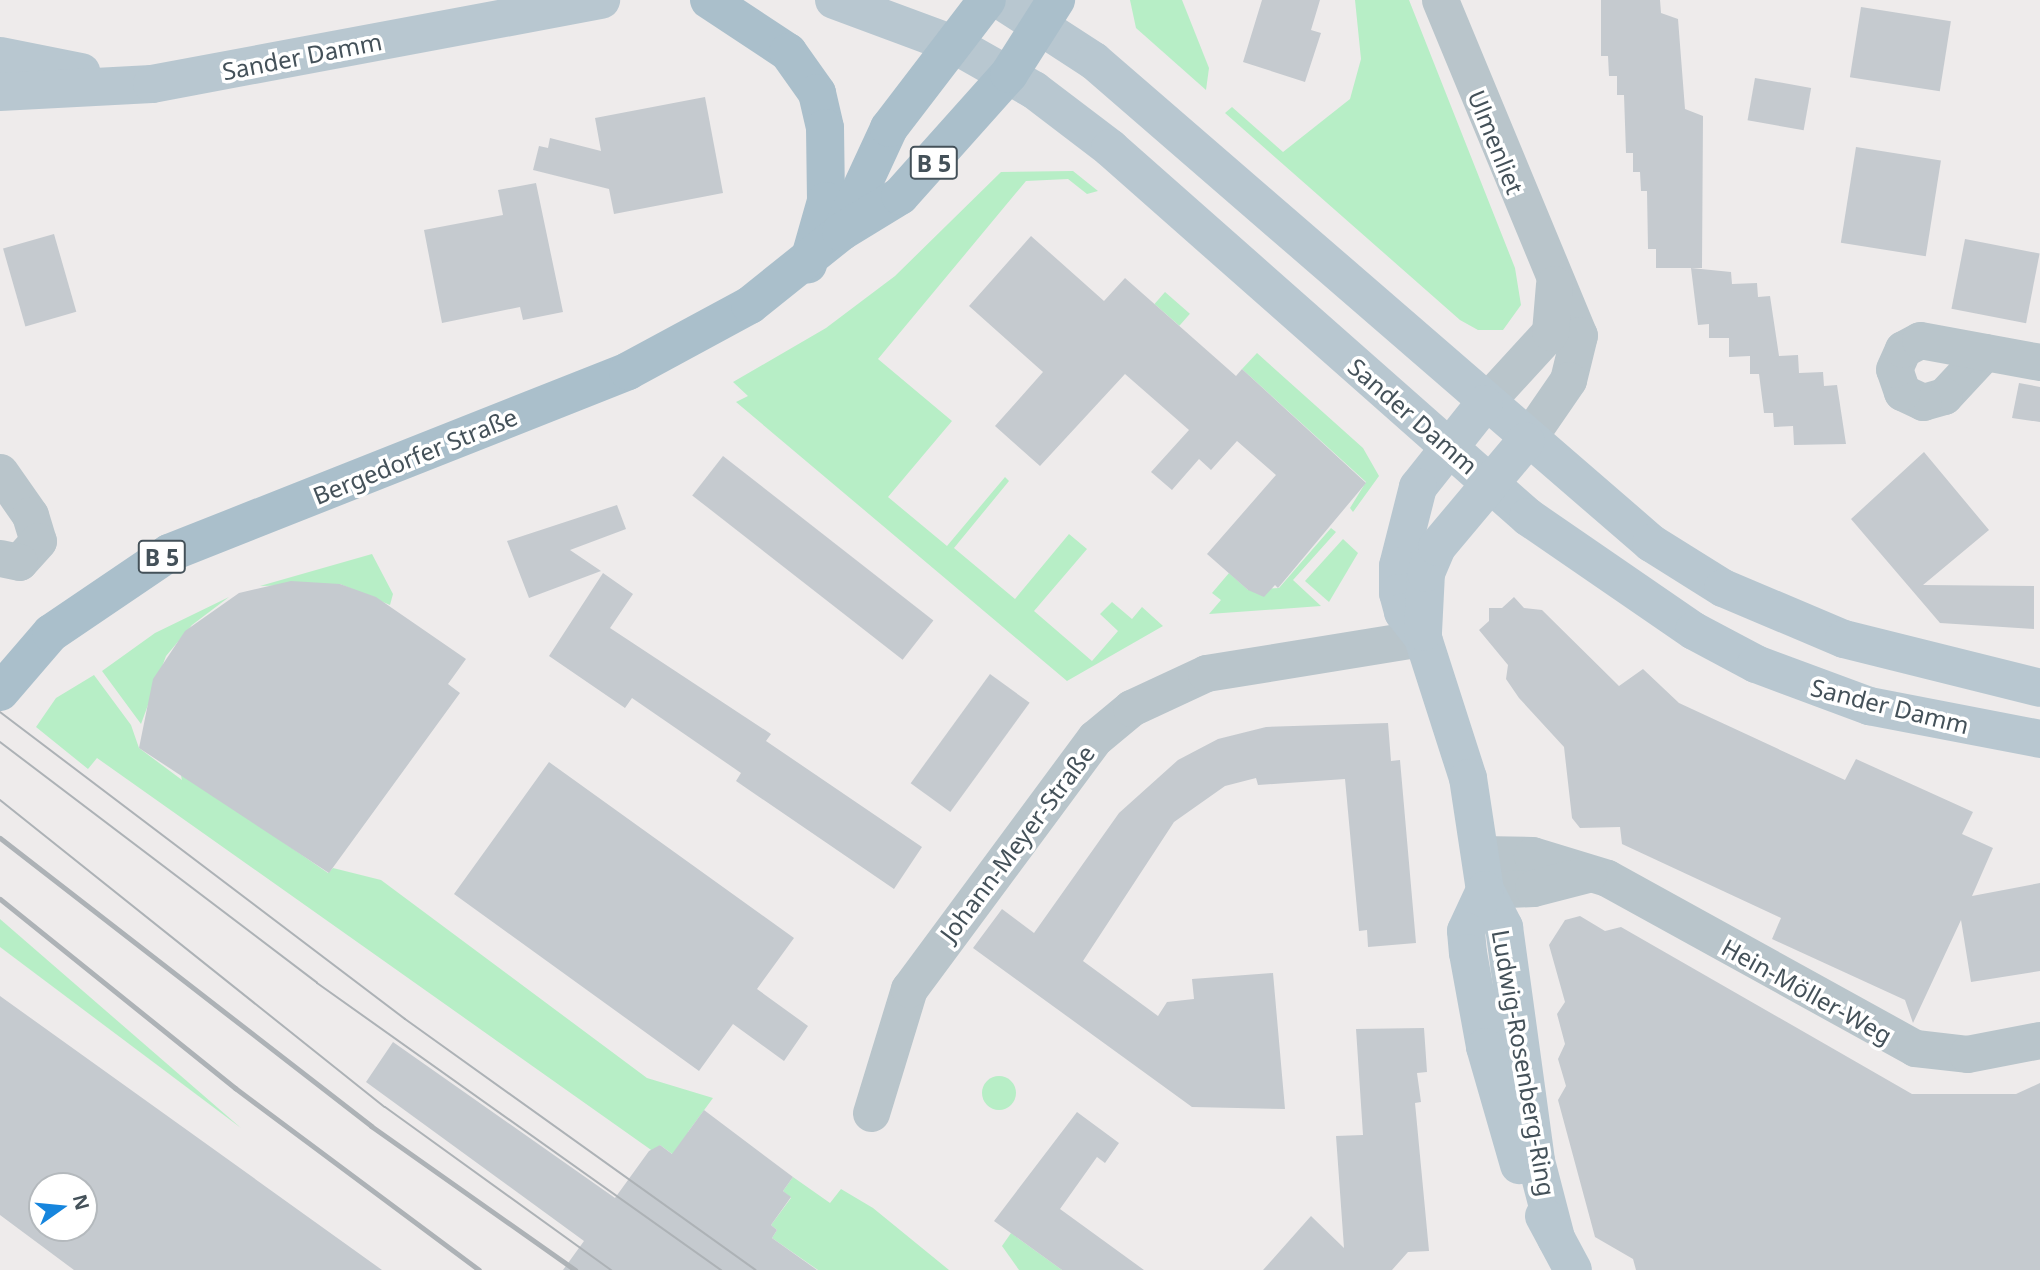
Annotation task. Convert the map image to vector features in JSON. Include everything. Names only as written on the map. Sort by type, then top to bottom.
[{"type":"main road","name":"Sander Damm","points":[[0,92],[152,84],[601,0]]},
{"type":"main road","points":[[709,0],[780,45],[817,93],[825,128],[826,201],[808,264]]},
{"type":"main road","name":"Sander Damm","points":[[834,0],[953,44],[1009,74],[1110,149],[1446,445],[1585,561],[1756,664],[1869,706],[2040,739]]},
{"type":"main road","name":"Bergedorfer Straße","points":[[841,232],[889,128],[987,0]]},
{"type":"main road","name":"Sander Damm","points":[[1000,0],[1050,12],[1094,61],[1484,404],[1651,543],[1723,588],[1889,654],[2040,688]]},
{"type":"main road","name":"Bergedorfer Straße","points":[[0,692],[58,627],[169,554],[628,371],[730,317],[808,264],[841,232],[900,196],[1009,74],[1050,12]]},
{"type":"main road","points":[[0,56],[152,84]]},
{"type":"main road","name":"Ludwig-Rosenberg-Ring","points":[[1484,404],[1446,445],[1418,487],[1398,566],[1403,612],[1423,638],[1468,778],[1482,872],[1504,927],[1536,1161],[1565,1254]]},
{"type":"main road","name":"Ludwig-Rosenberg-Ring","points":[[1423,638],[1431,559],[1489,482],[1527,441]]},
{"type":"street","name":"Ulmenliet","points":[[1440,0],[1554,284],[1574,318],[1579,352],[1568,380],[1527,441]]},
{"type":"street","name":"Ulmenliet","points":[[1484,404],[1550,331],[1554,284]]},
{"type":"street","points":[[1985,352],[2040,362]]},
{"type":"street","points":[[0,472],[30,515],[38,541],[19,562],[0,558]]},
{"type":"street","name":"Johann-Meyer-Straße","points":[[871,1113],[909,989],[1095,738],[1131,708],[1206,673],[1423,638]]},
{"type":"street","name":"Hein-Möller-Weg","points":[[1482,872],[1533,888],[1588,873],[1646,897],[1903,1044],[1967,1054],[2040,1040]]},
{"type":"green space","points":[[1130,0],[1182,0],[1209,68],[1206,90],[1136,28]]},
{"type":"green space","points":[[1355,0],[1409,0],[1515,268],[1521,305],[1503,330],[1478,330],[1460,320],[1225,113],[1232,107],[1283,152],[1350,99],[1361,59]]},
{"type":"green space","points":[[1073,171],[1098,191],[1087,194],[1068,179],[1026,181],[878,359],[952,421],[888,497],[947,546],[1005,477],[1009,481],[954,548],[1015,599],[1069,534],[1087,549],[1034,611],[1092,661],[1118,631],[1100,614],[1112,602],[1132,619],[1142,607],[1163,626],[1067,681],[736,402],[748,396],[733,382],[826,328],[895,276],[1001,172]]},
{"type":"green space","points":[[1165,292],[1190,314],[1179,326],[1155,304]]},
{"type":"green space","points":[[1257,353],[1363,448],[1379,476],[1353,512],[1350,508],[1366,482],[1242,369]]},
{"type":"green space","points":[[1331,528],[1336,532],[1293,580],[1321,606],[1209,614],[1221,600],[1212,593],[1229,573],[1248,590],[1279,588]]},
{"type":"green space","points":[[1343,539],[1358,553],[1329,602],[1305,581]]},
{"type":"green space","points":[[372,554],[393,594],[390,605],[340,584],[260,586]]},
{"type":"green space","points":[[229,597],[192,625],[166,656],[141,724],[102,671],[155,633]]},
{"type":"green space","points":[[94,675],[131,725],[139,748],[182,780],[180,771],[328,873],[333,868],[381,880],[647,1078],[713,1098],[688,1132],[705,1178],[660,1145],[654,1152],[97,758],[88,769],[36,727],[56,698]]},
{"type":"green space","points":[[0,919],[241,1128],[0,947]]},
{"type":"green space","points":[[999,1076],[1011,1081],[1016,1093],[1011,1105],[999,1110],[987,1105],[982,1093],[987,1081]]},
{"type":"green space","points":[[793,1177],[830,1203],[841,1189],[873,1208],[949,1270],[818,1270],[772,1238],[777,1230],[771,1225],[791,1198],[783,1191]]},
{"type":"green space","points":[[1011,1233],[1062,1270],[1019,1270],[1002,1246]]},
{"type":"building","points":[[1262,0],[1320,0],[1311,30],[1321,33],[1305,82],[1243,62]]},
{"type":"building","points":[[1601,0],[1660,0],[1661,13],[1678,19],[1685,109],[1703,116],[1702,268],[1656,268],[1656,249],[1648,249],[1647,191],[1641,191],[1640,172],[1633,172],[1633,153],[1626,153],[1624,95],[1617,95],[1617,76],[1609,76],[1608,56],[1601,56]]},
{"type":"building","points":[[1861,7],[1951,21],[1940,91],[1850,77]]},
{"type":"building","points":[[1755,78],[1811,88],[1804,130],[1748,120]]},
{"type":"building","points":[[705,97],[723,193],[614,214],[609,189],[533,170],[539,146],[548,148],[550,138],[601,151],[595,118]]},
{"type":"building","points":[[1856,147],[1941,160],[1926,256],[1841,243]]},
{"type":"building","points":[[536,183],[563,312],[523,320],[520,307],[442,323],[424,230],[503,215],[498,190]]},
{"type":"building","points":[[54,234],[76,312],[25,326],[3,249]]},
{"type":"building","points":[[1031,236],[1104,301],[1125,278],[1236,376],[1242,369],[1366,483],[1278,588],[1275,585],[1264,597],[1248,590],[1207,554],[1276,475],[1237,441],[1211,470],[1199,459],[1172,490],[1151,472],[1189,430],[1125,374],[1040,466],[995,426],[1043,372],[969,306]]},
{"type":"building","points":[[1965,239],[2040,254],[2026,323],[1951,309]]},
{"type":"building","points":[[1691,268],[1731,272],[1732,284],[1757,283],[1758,297],[1770,296],[1779,356],[1798,355],[1799,373],[1823,372],[1824,386],[1837,385],[1846,444],[1794,445],[1793,426],[1774,427],[1773,413],[1764,413],[1759,374],[1750,374],[1750,356],[1729,357],[1729,338],[1709,338],[1709,324],[1698,325]]},
{"type":"building","points":[[2019,383],[2040,387],[2040,422],[2012,418]]},
{"type":"building","points":[[1924,452],[1989,530],[1923,585],[2034,586],[2034,629],[1940,623],[1851,519]]},
{"type":"building","points":[[723,456],[933,620],[903,660],[692,495]]},
{"type":"building","points":[[617,505],[626,529],[570,550],[601,571],[529,598],[507,541]]},
{"type":"building","points":[[603,573],[633,594],[610,628],[771,734],[766,741],[922,847],[894,889],[736,781],[741,773],[632,698],[625,708],[549,656]]},
{"type":"building","points":[[291,581],[340,584],[376,597],[466,659],[448,684],[460,693],[329,873],[139,748],[153,679],[185,631],[239,593]]},
{"type":"building","points":[[1514,597],[1524,608],[1542,610],[1619,686],[1643,669],[1679,703],[1845,780],[1856,759],[1973,812],[1962,834],[1993,848],[1972,896],[2040,883],[2040,971],[1971,982],[1961,920],[1913,1023],[1905,1000],[1772,939],[1781,918],[1622,844],[1620,827],[1580,828],[1572,818],[1564,747],[1519,698],[1506,679],[1508,665],[1479,630],[1489,621],[1489,608],[1502,608]]},
{"type":"building","points":[[990,674],[1030,703],[950,812],[911,783]]},
{"type":"building","points":[[1388,723],[1391,761],[1400,760],[1416,943],[1368,947],[1367,930],[1359,931],[1345,779],[1258,785],[1256,778],[1225,786],[1174,822],[1083,961],[1158,1016],[1167,1002],[1194,999],[1192,979],[1273,973],[1285,1109],[1192,1107],[973,948],[1002,909],[1034,933],[1119,813],[1178,760],[1218,739],[1266,727]]},
{"type":"building","points":[[549,762],[794,938],[757,989],[808,1026],[784,1061],[733,1024],[699,1071],[454,894]]},
{"type":"building","points":[[1580,916],[1605,931],[1621,927],[1912,1094],[2016,1094],[2040,1083],[2040,1270],[1636,1270],[1633,1259],[1595,1237],[1558,1100],[1566,1086],[1558,1059],[1565,1044],[1557,1014],[1565,1002],[1549,945],[1565,920]]},
{"type":"building","points":[[0,996],[382,1270],[74,1270],[36,1242],[98,1242],[98,1172],[28,1172],[28,1236],[0,1215]]},
{"type":"building","points":[[1424,1028],[1427,1072],[1417,1073],[1421,1102],[1415,1103],[1429,1251],[1408,1252],[1392,1270],[1263,1270],[1311,1216],[1344,1248],[1336,1136],[1363,1135],[1356,1029]]},
{"type":"building","points":[[393,1042],[615,1198],[649,1151],[660,1145],[672,1154],[704,1110],[793,1177],[783,1191],[791,1197],[771,1225],[777,1230],[772,1238],[817,1270],[563,1270],[584,1241],[366,1082]]},
{"type":"building","points":[[1077,1112],[1119,1143],[1105,1163],[1097,1157],[1060,1209],[1144,1270],[1062,1270],[994,1221]]},
{"type":"tram line","points":[[0,712],[405,1019],[755,1270]]},
{"type":"tram line","points":[[0,742],[317,983],[721,1270]]},
{"type":"tram line","points":[[0,800],[385,1107],[611,1270]]},
{"type":"railway","points":[[0,838],[371,1126],[575,1270]]},
{"type":"railway","points":[[0,899],[235,1088],[479,1270]]}]
